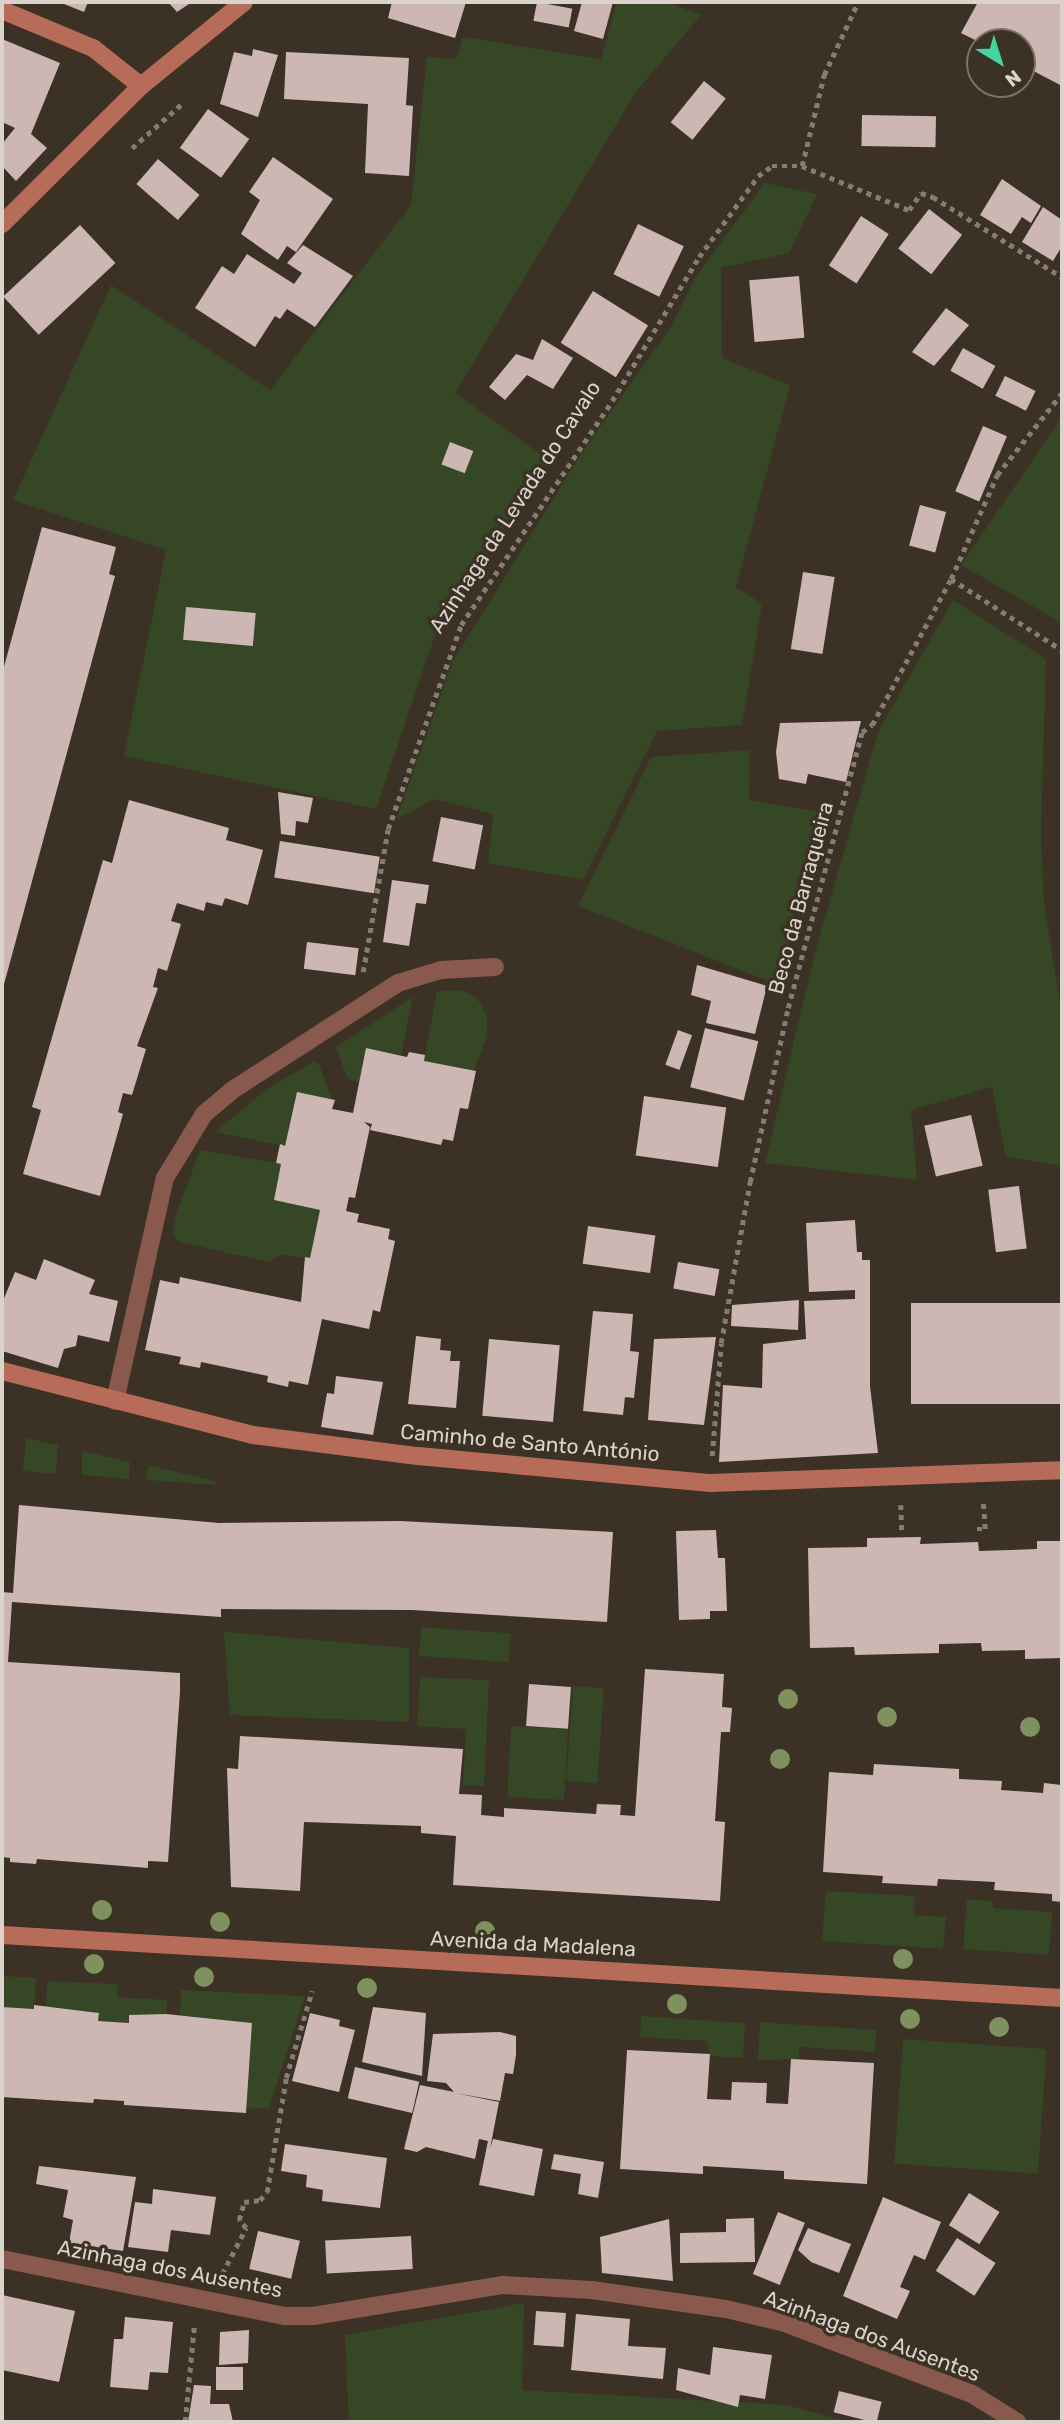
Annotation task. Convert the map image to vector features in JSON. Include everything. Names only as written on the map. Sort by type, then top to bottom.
[{"type":"street","points":[[2,224],[141,86],[244,2]]},
{"type":"street","points":[[2,10],[93,48],[141,86]]},
{"type":"street","points":[[115,1401],[165,1178],[204,1114],[231,1091],[398,983],[441,970],[495,967]]},
{"type":"street","name":"Caminho de Santo António","points":[[2,1371],[253,1435],[418,1456],[711,1483],[1062,1469]]},
{"type":"street","name":"Avenida da Madalena","points":[[2,1934],[1062,1998]]},
{"type":"street","name":"Azinhaga dos Ausentes","points":[[2,2259],[285,2316],[313,2316],[503,2285],[592,2290],[726,2309],[785,2323],[972,2394],[1017,2422]]},
{"type":"path","points":[[802,166],[824,75],[858,2]]},
{"type":"path","points":[[132,148],[184,102]]},
{"type":"path","name":"Azinhaga da Levada do Cavalo","points":[[362,981],[388,830],[461,625],[618,391],[699,257],[758,176],[772,166],[802,166],[909,210],[921,194],[933,197],[1062,277]]},
{"type":"path","name":"Beco da Barraqueira","points":[[712,1464],[721,1343],[750,1182],[788,1008],[862,732],[872,725],[951,579],[997,475],[1062,393]]},
{"type":"path","points":[[951,579],[1062,650]]},
{"type":"path","points":[[977,1530],[985,1529],[983,1502]]},
{"type":"path","points":[[901,1505],[902,1532]]},
{"type":"path","points":[[185,2422],[203,2299],[246,2228],[239,2220],[244,2202],[260,2200],[267,2192],[286,2078],[312,1991]]},
{"type":"green space","points":[[617,2],[667,2],[701,15],[635,93],[455,393],[550,461],[435,635],[376,809],[124,756],[166,550],[13,500],[111,285],[270,390],[411,205],[427,57],[456,59],[463,37],[601,59]]},
{"type":"green space","points":[[765,183],[817,194],[789,253],[721,268],[722,358],[790,385],[736,587],[762,604],[742,725],[657,731],[583,880],[488,863],[493,814],[434,799],[396,820],[453,661],[581,454],[670,328],[696,276]]},
{"type":"green space","points":[[1062,417],[1062,623],[961,565]]},
{"type":"green space","points":[[953,600],[1046,659],[1041,832],[1044,904],[1062,1014],[1062,1166],[1006,1157],[992,1087],[911,1110],[917,1180],[765,1163],[816,949],[878,732]]},
{"type":"green space","points":[[750,750],[749,800],[822,812],[776,984],[578,906],[651,757]]},
{"type":"green space","points":[[461,990],[477,998],[487,1016],[487,1035],[474,1071],[424,1061],[437,991]]},
{"type":"green space","points":[[413,997],[401,1055],[367,1048],[359,1084],[347,1078],[336,1047]]},
{"type":"green space","points":[[313,1062],[319,1064],[332,1099],[297,1093],[285,1146],[215,1132],[268,1088]]},
{"type":"green space","points":[[200,1150],[281,1164],[274,1200],[320,1210],[310,1258],[281,1255],[268,1262],[177,1241],[173,1230],[177,1212]]},
{"type":"green space","points":[[26,1438],[58,1445],[56,1474],[23,1471]]},
{"type":"green space","points":[[82,1451],[130,1462],[129,1479],[82,1475]]},
{"type":"green space","points":[[148,1465],[215,1481],[216,1485],[146,1480]]},
{"type":"green space","points":[[421,1627],[511,1633],[509,1662],[419,1656]]},
{"type":"green space","points":[[224,1632],[409,1648],[409,1722],[230,1715]]},
{"type":"green space","points":[[420,1677],[489,1680],[484,1786],[463,1785],[466,1729],[417,1726]]},
{"type":"green space","points":[[573,1686],[604,1688],[597,1783],[566,1781]]},
{"type":"green space","points":[[511,1726],[568,1729],[564,1800],[507,1797]]},
{"type":"green space","points":[[826,1891],[915,1896],[914,1915],[946,1917],[943,1949],[822,1941]]},
{"type":"green space","points":[[967,1899],[993,1901],[993,1908],[1052,1912],[1049,1955],[963,1949]]},
{"type":"green space","points":[[2,1976],[36,1978],[34,2009],[2,2007]]},
{"type":"green space","points":[[47,1981],[118,1984],[117,1997],[167,2000],[166,2017],[129,2016],[129,2023],[98,2021],[99,2013],[46,2006]]},
{"type":"green space","points":[[181,1990],[305,1996],[269,2108],[246,2109],[252,2023],[180,2015]]},
{"type":"green space","points":[[641,2016],[745,2023],[743,2058],[710,2056],[707,2041],[640,2037]]},
{"type":"green space","points":[[760,2022],[876,2030],[875,2052],[799,2047],[799,2059],[758,2060]]},
{"type":"green space","points":[[903,2039],[1047,2049],[1038,2174],[894,2164]]},
{"type":"green space","points":[[524,2303],[522,2390],[787,2405],[849,2422],[349,2422],[345,2335]]},
{"type":"building","points":[[59,2],[88,2],[84,12]]},
{"type":"building","points":[[168,2],[192,2],[177,12]]},
{"type":"building","points":[[392,2],[466,2],[455,38],[388,18]]},
{"type":"building","points":[[537,2],[572,9],[569,28],[533,21]]},
{"type":"building","points":[[582,2],[613,2],[603,39],[574,31]]},
{"type":"building","points":[[978,2],[1062,2],[1062,86],[1036,72],[1036,28],[966,28],[966,36],[961,33]]},
{"type":"building","points":[[2,39],[60,63],[31,134],[47,148],[16,181],[2,166],[2,144],[15,128],[2,122]]},
{"type":"building","points":[[253,49],[278,55],[258,117],[220,104],[234,52],[252,56]]},
{"type":"building","points":[[286,52],[409,58],[406,105],[413,106],[409,176],[365,173],[368,104],[284,99]]},
{"type":"building","points":[[704,81],[726,99],[692,140],[671,122]]},
{"type":"building","points":[[208,109],[249,139],[221,178],[180,148]]},
{"type":"building","points":[[862,115],[936,116],[935,147],[861,146]]},
{"type":"building","points":[[273,157],[333,199],[296,252],[287,246],[278,260],[241,234],[260,200],[249,192]]},
{"type":"building","points":[[158,159],[200,195],[178,220],[136,184]]},
{"type":"building","points":[[1002,179],[1041,206],[1031,223],[1022,217],[1011,234],[980,215]]},
{"type":"building","points":[[1043,207],[1062,220],[1062,246],[1053,261],[1022,242]]},
{"type":"building","points":[[929,209],[962,235],[931,274],[898,248]]},
{"type":"building","points":[[861,216],[889,234],[857,283],[829,265]]},
{"type":"building","points":[[638,224],[684,246],[659,297],[613,274]]},
{"type":"building","points":[[80,225],[115,263],[39,335],[3,297]]},
{"type":"building","points":[[303,245],[353,276],[315,327],[287,309],[280,319],[275,316],[255,347],[195,308],[222,266],[234,274],[247,254],[294,284],[302,273],[287,263]]},
{"type":"building","points":[[799,276],[804,338],[755,342],[749,280]]},
{"type":"building","points":[[593,291],[648,325],[616,377],[561,343]]},
{"type":"building","points":[[946,308],[969,325],[934,366],[912,352]]},
{"type":"building","points":[[542,339],[573,358],[553,389],[527,375],[505,400],[489,387],[516,354],[533,360]]},
{"type":"building","points":[[963,348],[995,366],[983,389],[950,371]]},
{"type":"building","points":[[1005,376],[1036,391],[1026,411],[995,396]]},
{"type":"building","points":[[983,426],[1007,436],[979,502],[955,491]]},
{"type":"building","points":[[450,442],[473,451],[465,473],[441,464]]},
{"type":"building","points":[[920,505],[946,512],[935,553],[909,546]]},
{"type":"building","points":[[42,527],[116,547],[109,574],[115,576],[3,988],[2,674]]},
{"type":"building","points":[[803,572],[835,577],[822,654],[791,649]]},
{"type":"building","points":[[186,607],[256,613],[253,646],[183,640]]},
{"type":"building","points":[[861,721],[846,782],[808,774],[806,784],[779,779],[776,752],[780,723]]},
{"type":"building","points":[[278,792],[313,798],[308,823],[296,821],[295,836],[281,834]]},
{"type":"building","points":[[129,800],[229,828],[226,840],[263,850],[248,905],[225,898],[222,906],[206,902],[204,911],[177,903],[171,921],[181,924],[167,971],[158,968],[153,987],[158,988],[137,1046],[146,1049],[132,1095],[123,1093],[118,1112],[123,1114],[100,1196],[23,1174],[41,1110],[32,1107],[103,860],[112,863]]},
{"type":"building","points":[[441,817],[483,825],[475,869],[432,861]]},
{"type":"building","points":[[280,841],[380,857],[374,893],[274,878]]},
{"type":"building","points":[[392,880],[429,885],[426,904],[416,903],[409,946],[383,942]]},
{"type":"building","points":[[307,942],[359,948],[355,975],[304,969]]},
{"type":"building","points":[[697,965],[767,986],[755,1034],[706,1023],[711,1001],[691,995]]},
{"type":"building","points":[[705,1028],[758,1041],[744,1100],[690,1087]]},
{"type":"building","points":[[678,1030],[692,1035],[679,1070],[665,1065]]},
{"type":"building","points":[[366,1048],[407,1057],[409,1052],[425,1055],[424,1061],[476,1071],[468,1109],[460,1108],[453,1141],[443,1139],[441,1145],[370,1130],[372,1124],[364,1122],[370,1127],[355,1198],[349,1197],[346,1211],[359,1214],[357,1222],[390,1229],[388,1239],[395,1241],[380,1312],[373,1310],[369,1329],[322,1319],[308,1385],[289,1381],[288,1387],[267,1382],[268,1376],[201,1362],[200,1368],[179,1364],[181,1357],[145,1350],[160,1280],[179,1284],[180,1277],[301,1302],[305,1257],[310,1258],[320,1210],[274,1200],[281,1164],[276,1163],[280,1144],[285,1146],[297,1092],[335,1100],[332,1109],[353,1113]]},
{"type":"building","points":[[644,1096],[726,1108],[718,1167],[636,1155]]},
{"type":"building","points":[[971,1115],[983,1166],[936,1176],[924,1126]]},
{"type":"building","points":[[1019,1186],[1027,1249],[996,1252],[988,1190]]},
{"type":"building","points":[[855,1220],[857,1252],[862,1252],[862,1260],[870,1260],[870,1386],[878,1453],[719,1462],[723,1385],[762,1388],[763,1344],[806,1339],[804,1301],[855,1299],[855,1290],[809,1292],[806,1223]]},
{"type":"building","points":[[588,1226],[655,1235],[650,1273],[583,1264]]},
{"type":"building","points":[[44,1259],[95,1280],[89,1294],[118,1301],[109,1342],[78,1335],[76,1346],[64,1349],[58,1368],[2,1351],[2,1303],[15,1272],[36,1280]]},
{"type":"building","points":[[678,1262],[719,1269],[715,1296],[673,1289]]},
{"type":"building","points":[[799,1300],[798,1330],[731,1326],[732,1305]]},
{"type":"building","points":[[911,1303],[1062,1303],[1062,1404],[911,1404]]},
{"type":"building","points":[[593,1311],[633,1314],[630,1351],[639,1352],[634,1398],[625,1397],[623,1415],[583,1411]]},
{"type":"building","points":[[416,1336],[441,1339],[440,1350],[451,1351],[450,1361],[460,1361],[456,1408],[408,1404]]},
{"type":"building","points":[[716,1337],[704,1425],[648,1420],[654,1339]]},
{"type":"building","points":[[489,1339],[560,1345],[553,1422],[482,1416]]},
{"type":"building","points":[[336,1376],[383,1382],[373,1435],[321,1427],[327,1393],[334,1394]]},
{"type":"building","points":[[19,1505],[219,1523],[400,1521],[613,1532],[607,1622],[412,1610],[221,1609],[221,1617],[12,1602],[8,1662],[180,1673],[180,1692],[168,1862],[148,1861],[148,1868],[37,1859],[36,1864],[10,1862],[10,1858],[2,1857],[2,1592],[13,1593]]},
{"type":"building","points":[[716,1530],[718,1558],[725,1558],[727,1611],[710,1611],[710,1619],[679,1620],[676,1531]]},
{"type":"building","points":[[921,1537],[920,1544],[978,1542],[979,1551],[1037,1549],[1037,1541],[1062,1541],[1062,1658],[1025,1659],[1025,1650],[982,1651],[981,1643],[939,1644],[939,1653],[855,1655],[854,1647],[810,1648],[808,1548],[867,1547],[867,1538]]},
{"type":"building","points":[[645,1669],[724,1674],[722,1707],[732,1708],[730,1732],[721,1732],[715,1821],[725,1822],[720,1901],[453,1885],[456,1836],[421,1833],[421,1826],[304,1822],[300,1891],[231,1887],[227,1768],[238,1769],[240,1736],[463,1749],[459,1794],[482,1795],[481,1815],[504,1817],[504,1808],[596,1814],[597,1804],[621,1805],[620,1815],[635,1816]]},
{"type":"building","points":[[529,1684],[571,1687],[568,1729],[526,1726]]},
{"type":"building","points":[[874,1764],[959,1769],[959,1779],[1002,1781],[1001,1790],[1043,1793],[1044,1783],[1062,1785],[1062,1902],[1052,1901],[1052,1894],[994,1890],[995,1882],[938,1879],[937,1886],[882,1883],[883,1876],[823,1872],[829,1772],[873,1775]]},
{"type":"building","points":[[34,2005],[99,2013],[98,2021],[129,2023],[129,2015],[166,2014],[252,2023],[246,2113],[124,2105],[124,2101],[94,2099],[93,2103],[2,2097],[2,2007],[34,2009]]},
{"type":"building","points":[[373,2007],[426,2013],[422,2076],[362,2062]]},
{"type":"building","points":[[310,2013],[340,2020],[339,2026],[355,2030],[339,2092],[292,2081]]},
{"type":"building","points":[[500,2032],[516,2036],[516,2055],[513,2074],[505,2073],[500,2101],[455,2093],[499,2102],[490,2149],[493,2139],[543,2149],[534,2196],[479,2185],[488,2141],[479,2139],[475,2159],[426,2147],[417,2152],[404,2149],[420,2085],[454,2092],[446,2083],[427,2081],[433,2034]]},
{"type":"building","points":[[627,2050],[710,2054],[707,2099],[731,2100],[732,2082],[767,2083],[766,2103],[788,2104],[791,2059],[874,2063],[867,2184],[784,2179],[784,2171],[703,2166],[703,2174],[620,2169]]},
{"type":"building","points":[[355,2067],[419,2082],[412,2113],[348,2098]]},
{"type":"building","points":[[285,2144],[387,2158],[380,2208],[322,2201],[323,2190],[306,2187],[307,2175],[281,2171]]},
{"type":"building","points":[[554,2154],[604,2162],[598,2198],[578,2194],[581,2174],[551,2169]]},
{"type":"building","points":[[39,2166],[136,2177],[123,2251],[69,2243],[73,2220],[63,2217],[68,2190],[36,2184]]},
{"type":"building","points":[[153,2189],[216,2197],[210,2235],[171,2230],[168,2252],[128,2247],[135,2202],[152,2204]]},
{"type":"building","points":[[969,2193],[1000,2212],[979,2244],[949,2225]]},
{"type":"building","points":[[883,2197],[941,2222],[925,2260],[914,2255],[900,2287],[910,2291],[897,2319],[843,2296]]},
{"type":"building","points":[[778,2212],[805,2223],[780,2285],[753,2274]]},
{"type":"building","points":[[754,2218],[755,2262],[680,2263],[680,2233],[726,2232],[726,2219]]},
{"type":"building","points":[[669,2219],[673,2281],[602,2273],[600,2237]]},
{"type":"building","points":[[808,2228],[851,2244],[839,2273],[811,2262],[798,2250]]},
{"type":"building","points":[[258,2231],[300,2241],[291,2279],[249,2269]]},
{"type":"building","points":[[411,2236],[413,2269],[327,2273],[325,2241]]},
{"type":"building","points":[[957,2238],[996,2263],[974,2296],[936,2271]]},
{"type":"building","points":[[2,2295],[75,2311],[59,2382],[2,2370]]},
{"type":"building","points":[[536,2311],[566,2313],[564,2347],[534,2345]]},
{"type":"building","points":[[576,2314],[630,2319],[628,2346],[666,2348],[663,2379],[571,2370]]},
{"type":"building","points":[[125,2317],[173,2322],[168,2373],[150,2372],[148,2390],[110,2387],[114,2339],[123,2339]]},
{"type":"building","points":[[249,2330],[248,2363],[219,2365],[220,2332]]},
{"type":"building","points":[[713,2347],[772,2355],[765,2399],[740,2395],[738,2407],[676,2390],[678,2368],[710,2375]]},
{"type":"building","points":[[216,2367],[243,2367],[243,2390],[216,2390]]},
{"type":"building","points":[[194,2385],[211,2386],[210,2404],[229,2404],[233,2422],[188,2422]]},
{"type":"building","points":[[839,2391],[882,2402],[877,2422],[834,2412]]}]
